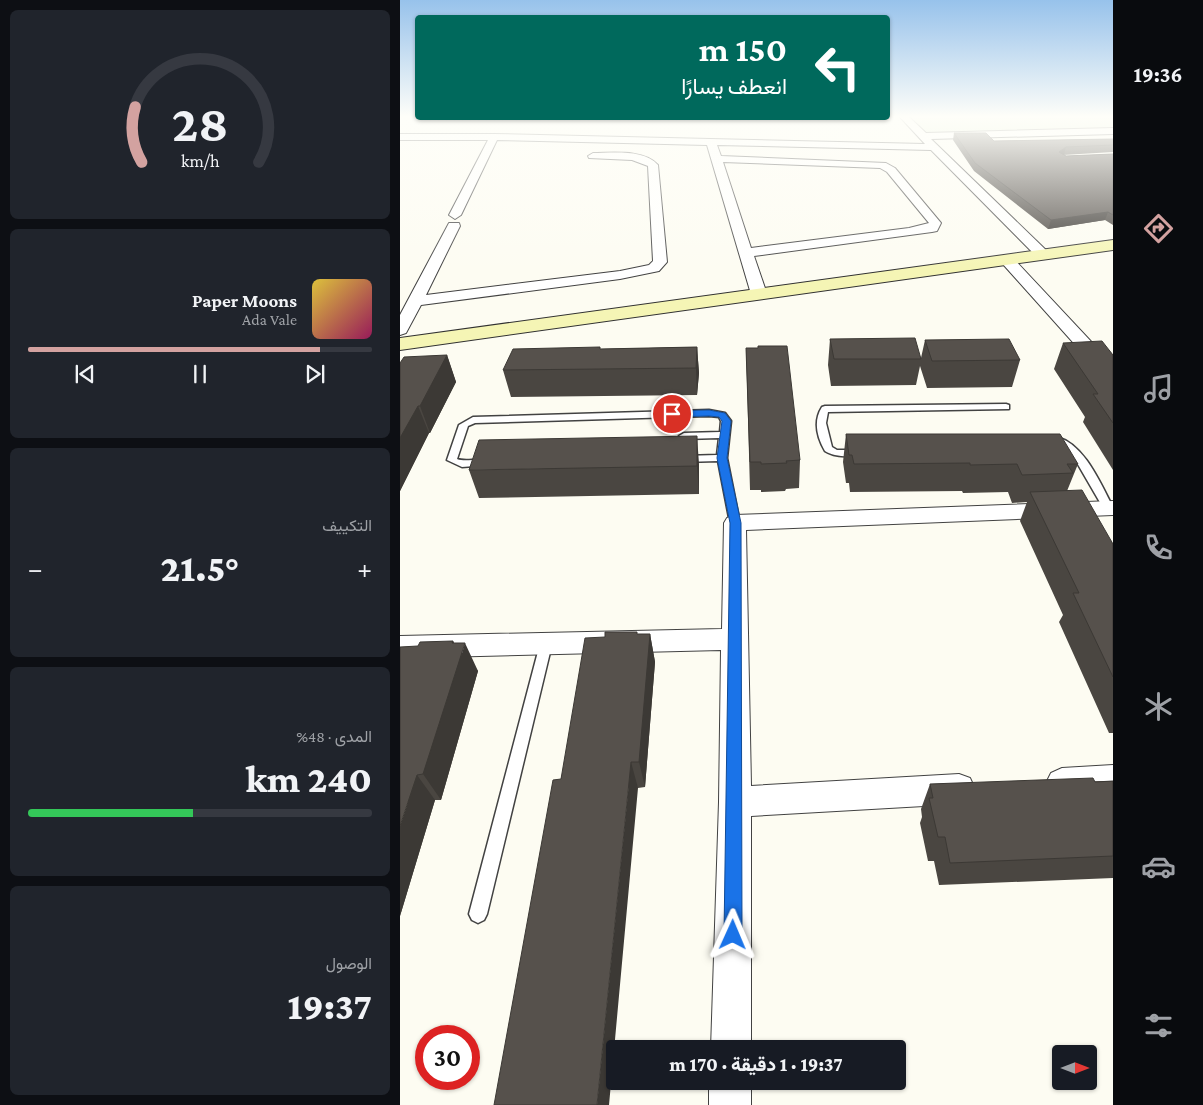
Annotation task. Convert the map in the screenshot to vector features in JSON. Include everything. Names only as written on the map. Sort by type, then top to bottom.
[{"type":"street","points":[[400,330],[415,301],[448,221],[482,168]]},
{"type":"street","points":[[415,301],[620,275],[654,268],[660,262],[653,168]]},
{"type":"street","points":[[719,168],[759,294]]},
{"type":"street","points":[[746,253],[932,228],[935,223],[886,168]]},
{"type":"street","points":[[955,168],[1042,254]]},
{"type":"street","points":[[448,221],[468,219]]},
{"type":"street","points":[[400,344],[1113,245]]},
{"type":"street","points":[[1006,259],[1093,354],[1113,380]]},
{"type":"street","points":[[731,1040],[735,802],[735,523],[1111,508]]},
{"type":"street","points":[[400,647],[736,639]]},
{"type":"street","points":[[1034,785],[1113,780]]},
{"type":"street","points":[[735,802],[984,788]]},
{"type":"street","points":[[730,1090],[730,1105]]},
{"type":"lane","points":[[868,452],[835,453],[828,449],[821,424],[821,415],[825,409],[1006,407]]},
{"type":"lane","points":[[492,463],[462,464],[452,460],[464,425],[473,420],[709,413],[722,415],[726,421],[722,458],[735,523]]},
{"type":"lane","points":[[676,436],[725,435]]},
{"type":"lane","points":[[1049,439],[1062,441],[1080,458],[1111,508]]},
{"type":"lane","points":[[672,459],[722,458]]},
{"type":"lane","points":[[478,914],[546,644]]},
{"type":"building","points":[[981,168],[1113,168],[1113,215],[1108,212],[1051,220]]},
{"type":"building","points":[[915,338],[921,359],[834,359],[830,339]]},
{"type":"building","points":[[1009,339],[1020,360],[932,361],[925,340]]},
{"type":"building","points":[[1102,341],[1113,355],[1113,423],[1093,394],[1098,394],[1063,343]]},
{"type":"building","points":[[758,346],[787,346],[800,460],[786,461],[787,463],[761,464],[761,462],[750,462],[746,348],[758,348]]},
{"type":"building","points":[[600,347],[600,349],[697,347],[696,368],[503,370],[513,349]]},
{"type":"building","points":[[447,355],[420,406],[418,406],[400,438],[400,363],[404,357]]},
{"type":"building","points":[[846,434],[1060,434],[1078,464],[1067,464],[1073,473],[1022,475],[1017,464],[854,464],[852,455],[849,455]]},
{"type":"building","points":[[697,436],[697,466],[469,470],[479,440]]},
{"type":"building","points":[[1082,490],[1113,544],[1113,677],[1073,593],[1079,593],[1030,492]]},
{"type":"building","points":[[605,632],[650,634],[639,762],[631,762],[597,1105],[494,1105],[553,780],[561,779],[585,638],[605,637]]},
{"type":"building","points":[[453,641],[452,643],[465,643],[423,774],[417,775],[400,826],[400,647],[418,646],[420,642]]},
{"type":"building","points":[[1093,778],[1095,782],[1113,781],[1113,856],[950,863],[945,837],[938,837],[929,798],[933,798],[930,784]]},
{"type":"route","points":[[672,414],[709,413],[722,415],[726,421],[722,458],[735,523],[733,935]]}]
